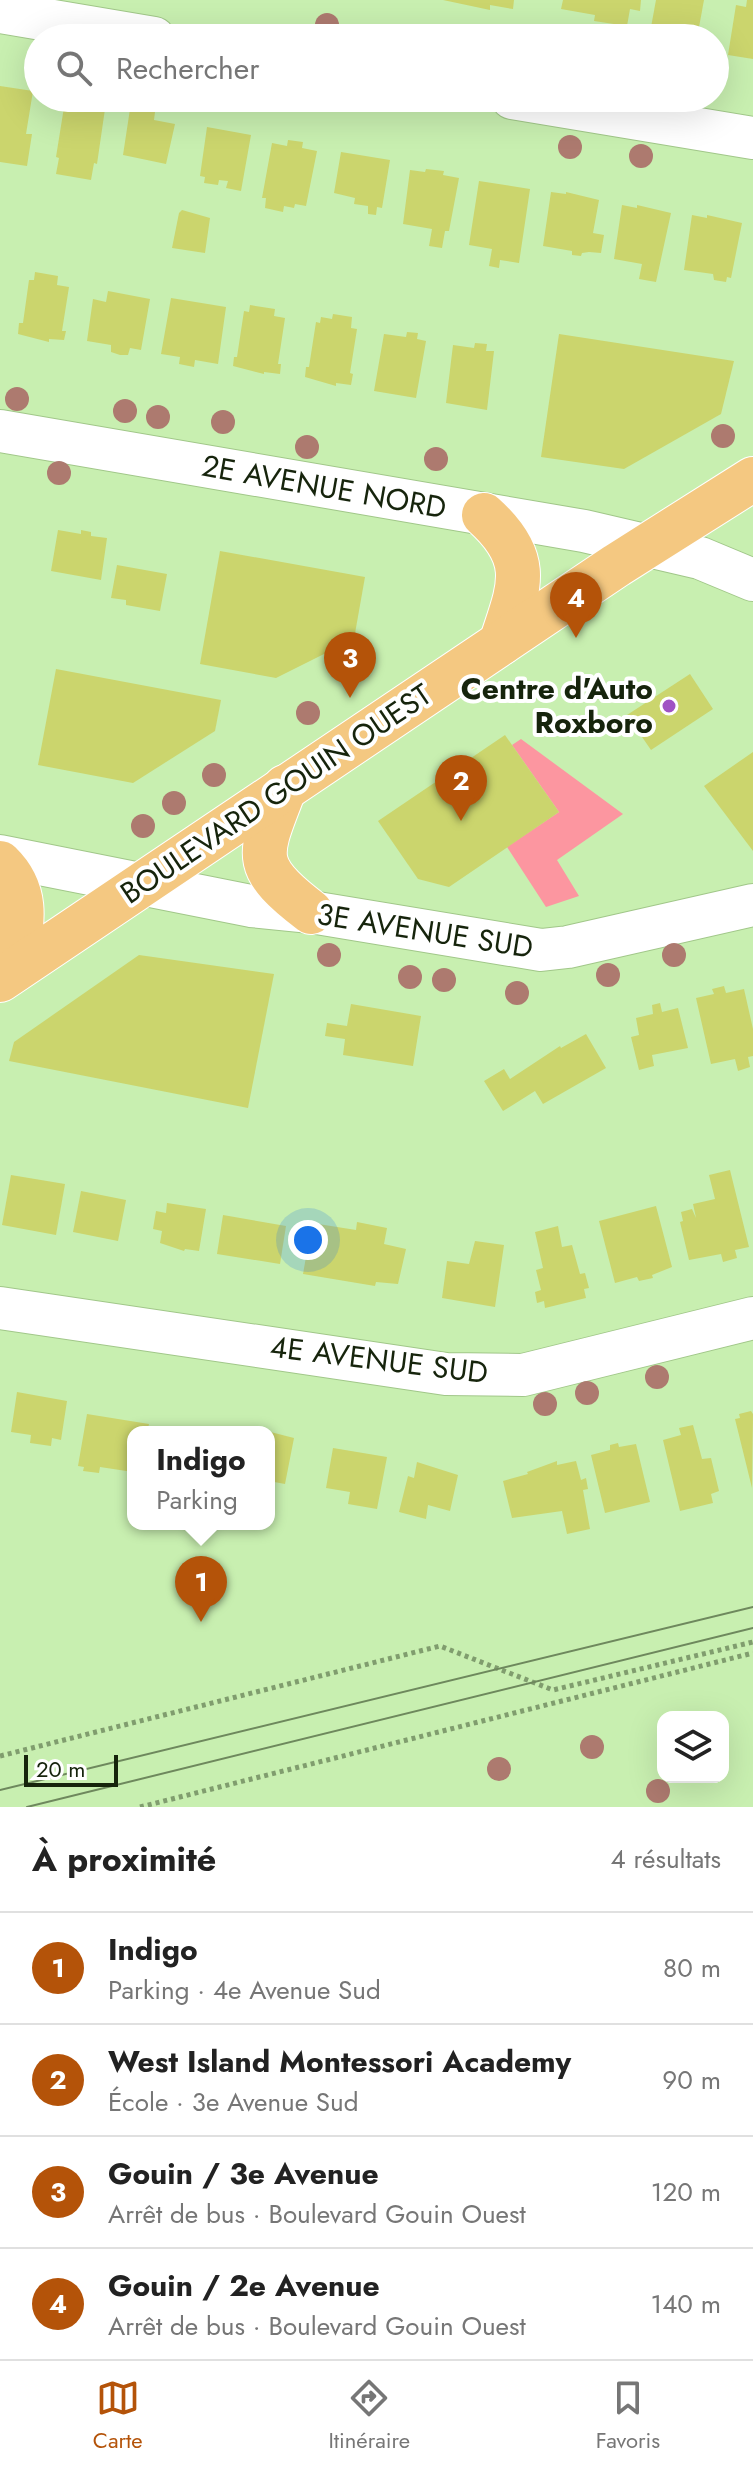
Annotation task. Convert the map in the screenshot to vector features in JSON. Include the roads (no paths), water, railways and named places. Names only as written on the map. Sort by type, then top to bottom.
[{"type":"main road","name":"BOULEVARD GOUIN OUEST","points":[[7,975],[648,545],[753,479]]},
{"type":"main road","points":[[484,515],[508,541],[519,572],[517,596],[501,643]]},
{"type":"main road","points":[[285,787],[264,845],[266,863],[282,890],[311,912]]},
{"type":"main road","points":[[0,863],[13,878],[22,901],[7,975]]},
{"type":"street","points":[[0,12],[71,24]]},
{"type":"street","points":[[596,112],[753,138]]},
{"type":"street","name":"2E AVENUE NORD","points":[[0,431],[584,531],[700,558],[753,580]]},
{"type":"street","name":"3E AVENUE SUD","points":[[0,856],[251,906],[311,912],[541,950],[568,947],[753,905]]},
{"type":"street","name":"4E AVENUE SUD","points":[[0,1308],[446,1374],[523,1375],[753,1318]]},
{"type":"tram line","points":[[0,1790],[753,1607]]},
{"type":"tram line","points":[[27,1807],[753,1628]]},
{"type":"place","name":"Gouin / 2e Avenue","points":[[576,638]]},
{"type":"place","name":"Gouin / 3e Avenue","points":[[350,698]]},
{"type":"place","name":"Centre d'Auto Roxboro","points":[[669,706]]},
{"type":"place","name":"West Island Montessori Academy","points":[[461,821]]},
{"type":"place","name":"Indigo","points":[[201,1622]]}]
